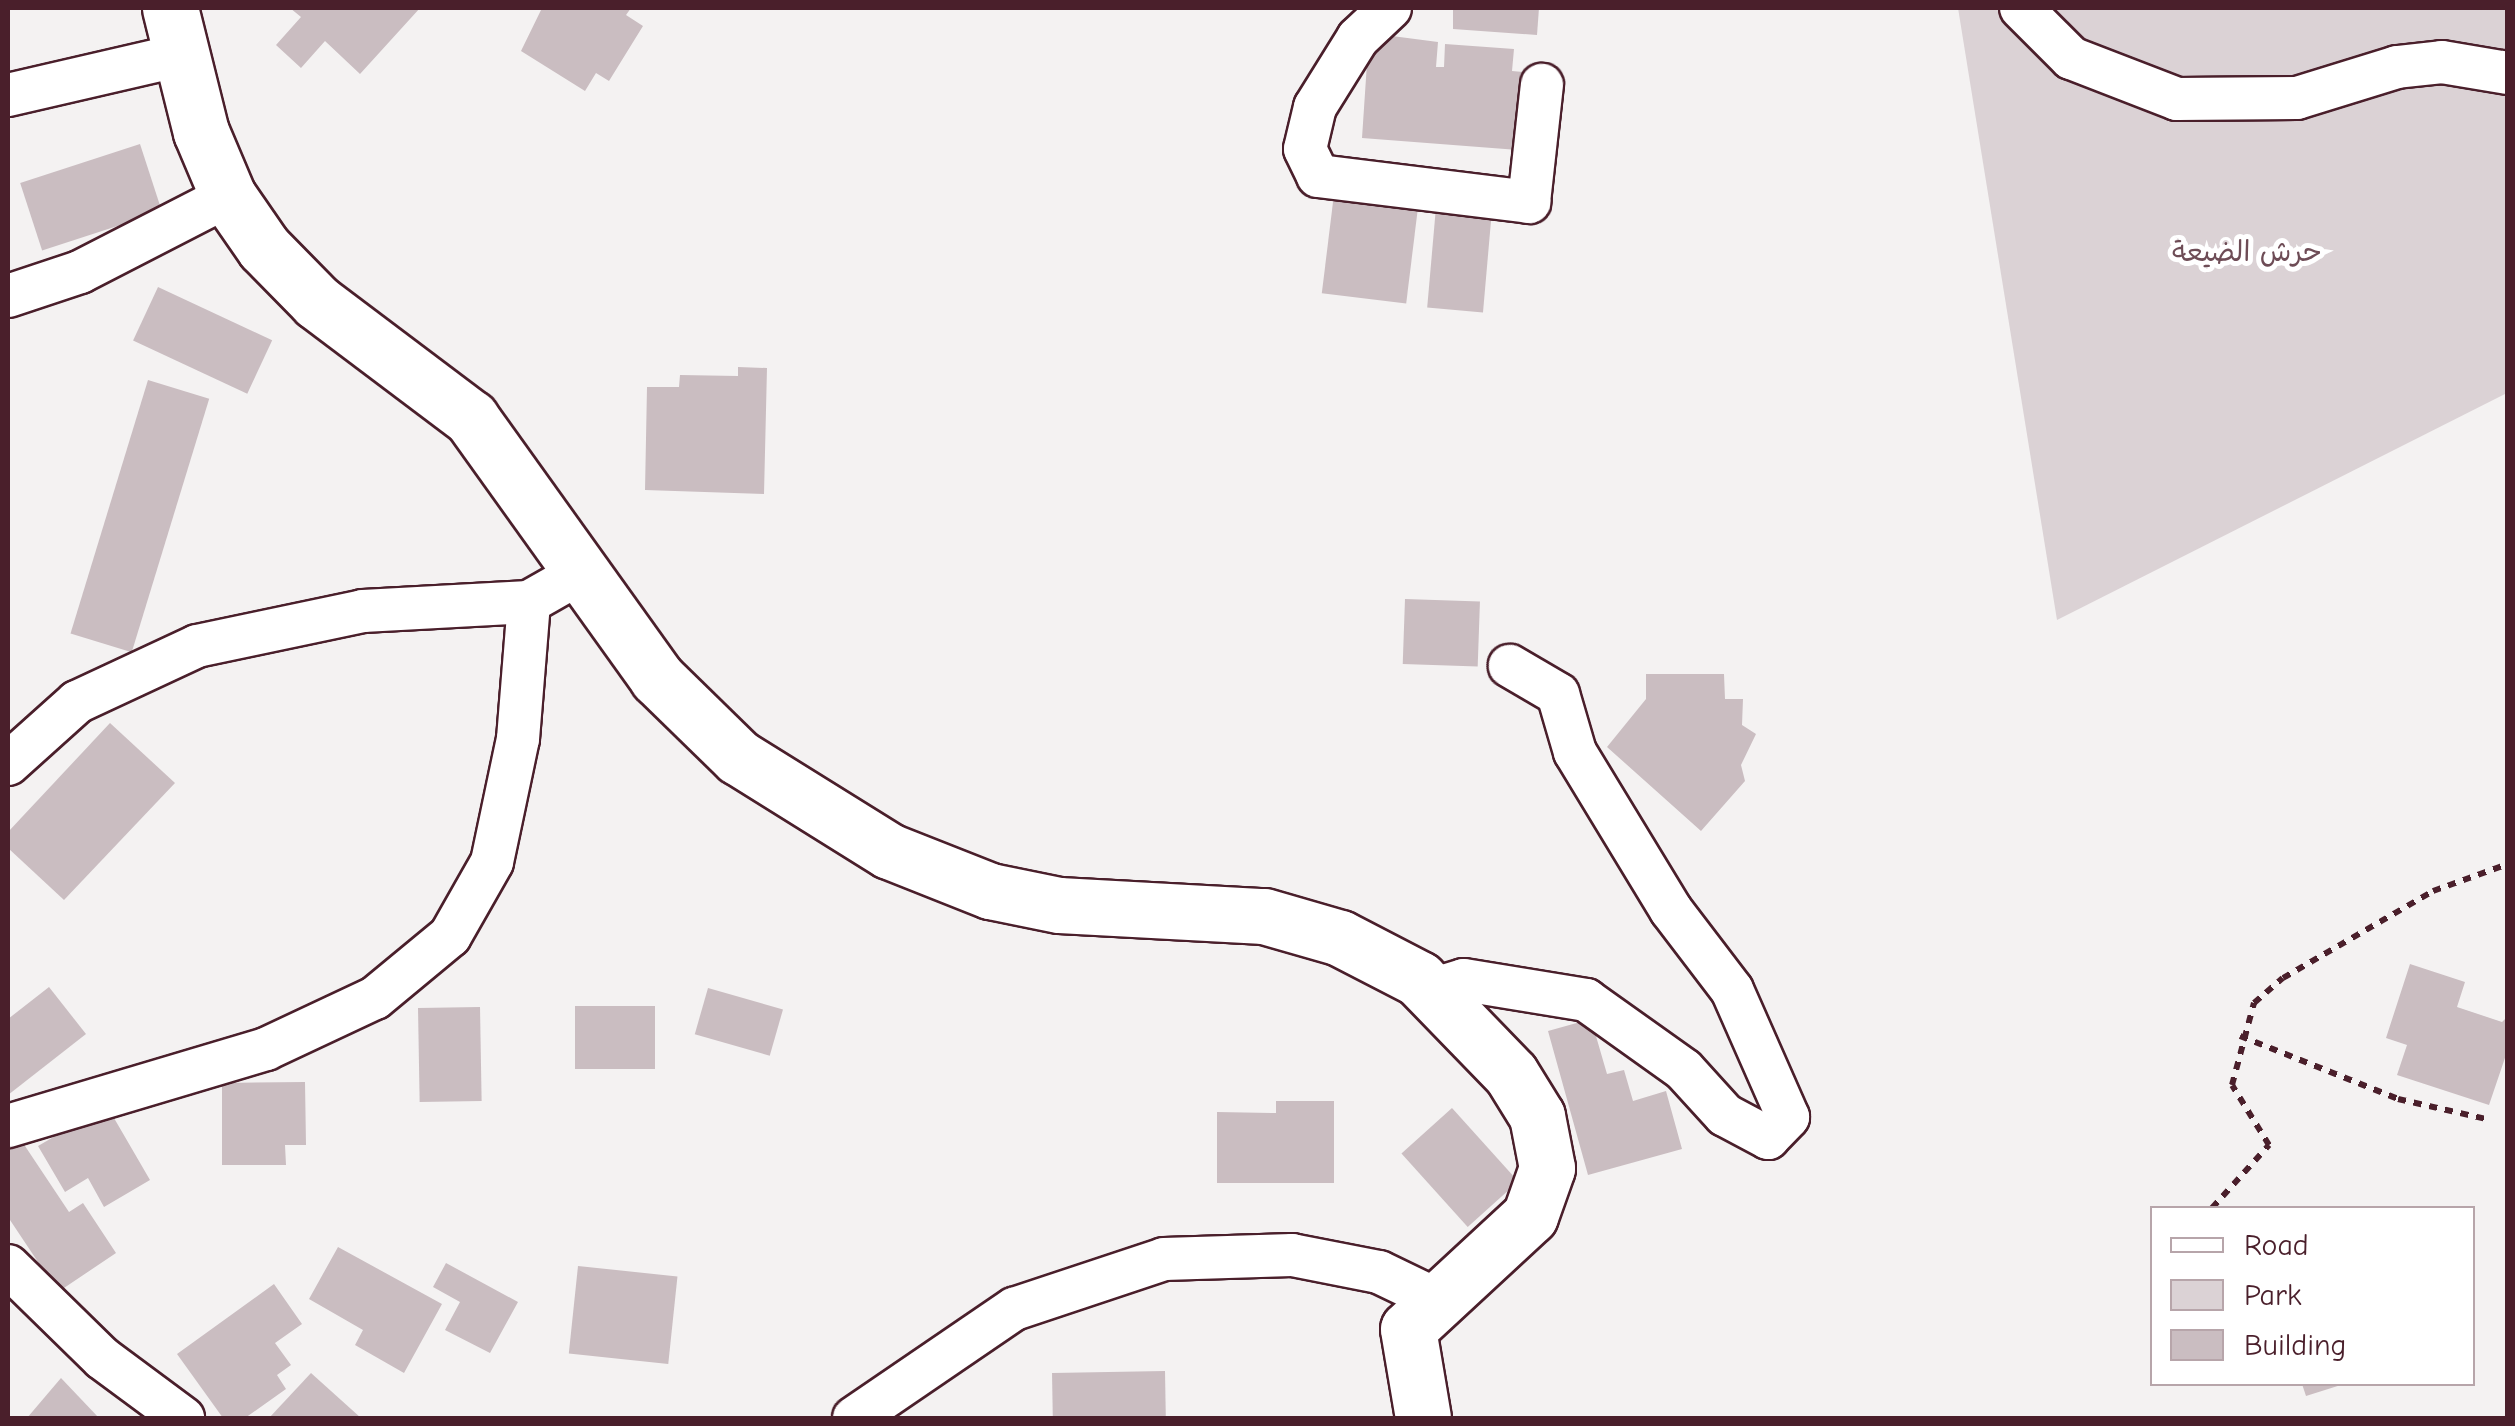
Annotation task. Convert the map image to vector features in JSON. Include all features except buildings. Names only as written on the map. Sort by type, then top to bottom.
[{"type":"street","points":[[1390,8],[1358,38],[1315,107],[1304,149],[1318,176],[1529,202],[1542,85]]},
{"type":"street","points":[[2021,8],[2071,58],[2177,99],[2298,98],[2397,67],[2442,62],[2508,73]]},
{"type":"street","points":[[8,95],[174,32],[228,196],[292,279],[470,418],[657,678],[714,737],[921,867],[1059,906],[1286,919],[1372,952],[1431,990],[1523,1090],[1545,1143],[1546,1168],[1530,1216],[1435,1299],[1408,1330],[1423,1418]]},
{"type":"street","points":[[8,296],[80,272],[228,196]]},
{"type":"street","points":[[8,764],[89,694],[197,646],[362,611],[528,602],[580,573]]},
{"type":"street","points":[[8,1126],[311,1030],[374,998],[450,936],[473,908],[492,862],[518,739],[528,602]]},
{"type":"street","points":[[1431,990],[1464,980],[1586,1000],[1684,1070],[1725,1115],[1768,1138],[1788,1116],[1732,990],[1671,910],[1575,752],[1558,694],[1510,666]]},
{"type":"street","points":[[854,1418],[1014,1309],[1164,1259],[1292,1255],[1379,1272],[1435,1299]]},
{"type":"street","points":[[8,1266],[90,1348],[183,1418]]},
{"type":"path","points":[[2214,1206],[2269,1145],[2232,1086],[2240,1036],[2254,1003],[2283,978],[2433,891],[2508,864]]},
{"type":"path","points":[[2240,1036],[2398,1099],[2486,1119]]},
{"type":"green space","name":"حرش الضيعة","points":[[1958,8],[2507,8],[2507,393],[2057,620]]}]
